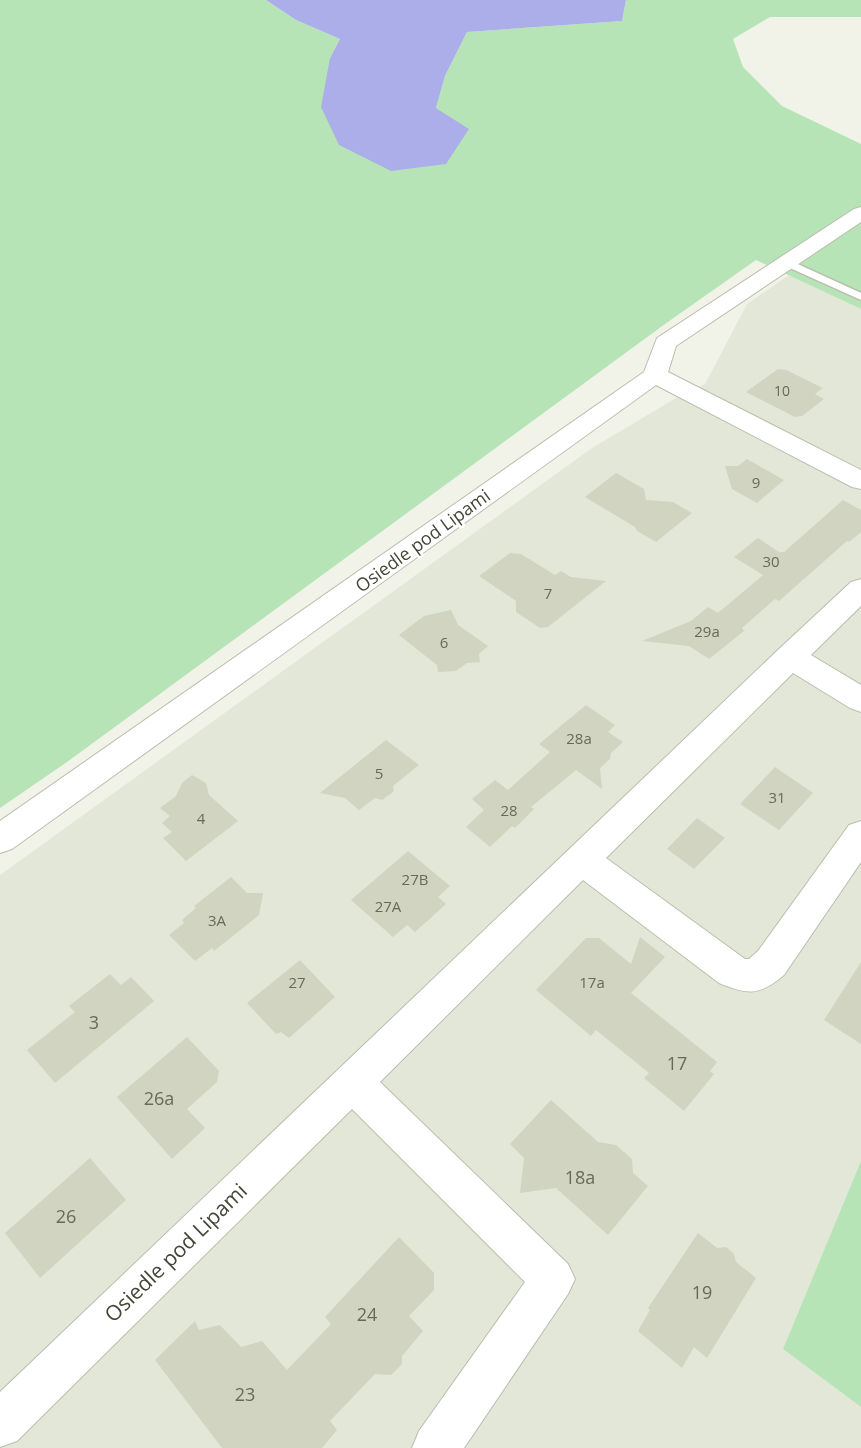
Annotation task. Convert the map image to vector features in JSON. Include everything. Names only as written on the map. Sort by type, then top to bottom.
[{"type":"street","points":[[861,213],[665,343],[655,375],[861,481]]},
{"type":"street","name":"Osiedle pod Lipami","points":[[0,838],[312,621],[655,375]]},
{"type":"street","name":"Osiedle pod Lipami","points":[[0,1424],[861,589]]},
{"type":"street","points":[[790,657],[861,700]]},
{"type":"street","points":[[581,859],[732,971],[744,976],[757,975],[771,963],[861,835]]},
{"type":"street","points":[[352,1082],[553,1279],[436,1448]]},
{"type":"lane","points":[[785,262],[861,297]]},
{"type":"shaded area","points":[[789,275],[861,309],[861,1161],[783,1349],[861,1407],[861,1448],[0,1448],[0,875],[592,448],[676,398],[705,384],[747,304]]},
{"type":"green space","points":[[0,0],[266,0],[296,20],[340,39],[330,58],[469,130],[436,108],[445,76],[467,32],[622,21],[626,0],[861,0],[861,17],[770,17],[733,39],[743,67],[782,106],[861,144],[861,309],[756,260],[665,324],[67,762],[0,808]]},
{"type":"green space","points":[[861,1161],[861,1407],[783,1349]]},
{"type":"water","points":[[266,0],[626,0],[622,21],[467,32],[445,76],[436,108],[469,129],[446,164],[391,171],[339,145],[321,107],[330,58],[340,39],[296,20]]},
{"type":"building","points":[[778,369],[786,370],[823,388],[815,394],[824,399],[802,416],[795,417],[746,392]]},
{"type":"building","points":[[747,459],[784,480],[757,503],[732,489],[725,466],[738,466]]},
{"type":"building","points":[[616,473],[644,489],[646,500],[673,502],[692,513],[656,542],[585,497]]},
{"type":"building","points":[[843,500],[861,510],[861,532],[849,542],[847,541],[779,601],[775,599],[742,628],[744,631],[709,659],[689,646],[642,641],[691,621],[708,607],[718,613],[763,575],[734,557],[758,538],[779,552],[784,552]]},
{"type":"building","points":[[510,553],[521,554],[555,575],[561,571],[571,577],[606,581],[548,627],[540,628],[516,612],[516,601],[479,576]]},
{"type":"building","points":[[451,610],[458,625],[488,646],[479,654],[480,662],[467,663],[456,671],[438,672],[437,665],[399,635],[424,616]]},
{"type":"building","points":[[586,705],[615,725],[608,732],[623,742],[600,768],[602,789],[576,770],[531,807],[534,809],[515,828],[512,826],[490,847],[466,827],[484,810],[472,799],[495,780],[508,790],[550,752],[539,744]]},
{"type":"building","points":[[386,740],[419,765],[393,786],[394,791],[382,800],[375,798],[359,810],[345,798],[320,793]]},
{"type":"building","points":[[775,767],[813,793],[779,830],[740,804]]},
{"type":"building","points":[[192,775],[206,783],[209,795],[238,821],[186,861],[163,838],[172,832],[162,823],[170,816],[160,808],[176,796],[182,783]]},
{"type":"building","points":[[697,818],[725,838],[694,869],[667,849]]},
{"type":"building","points":[[408,851],[450,886],[438,897],[446,904],[415,932],[407,925],[393,937],[351,900]]},
{"type":"building","points":[[231,877],[247,893],[263,893],[259,915],[214,951],[212,948],[195,961],[169,935],[184,923],[182,920],[196,908],[194,906]]},
{"type":"building","points":[[640,937],[665,957],[631,993],[717,1062],[710,1071],[714,1074],[684,1111],[644,1078],[649,1073],[596,1030],[591,1036],[536,990],[586,938],[599,938],[631,964]]},
{"type":"building","points":[[300,960],[335,997],[289,1038],[281,1032],[276,1034],[247,1003]]},
{"type":"building","points":[[861,962],[861,1044],[824,1020]]},
{"type":"building","points":[[110,974],[121,985],[131,977],[154,1001],[55,1083],[27,1050],[75,1012],[69,1006]]},
{"type":"building","points":[[187,1037],[219,1071],[217,1082],[187,1109],[205,1128],[172,1159],[117,1097]]},
{"type":"building","points":[[551,1100],[598,1142],[616,1145],[632,1159],[633,1173],[648,1186],[608,1235],[556,1188],[520,1193],[524,1158],[510,1144]]},
{"type":"building","points":[[90,1158],[126,1200],[40,1278],[5,1233]]},
{"type":"building","points":[[698,1233],[717,1248],[726,1247],[734,1254],[736,1262],[756,1278],[707,1358],[694,1347],[682,1368],[638,1331],[650,1310],[648,1308]]},
{"type":"building","points":[[399,1237],[434,1273],[434,1290],[409,1316],[423,1331],[402,1356],[402,1364],[391,1375],[375,1374],[330,1421],[337,1430],[322,1448],[222,1448],[155,1360],[195,1321],[199,1330],[220,1325],[241,1347],[262,1341],[287,1370],[331,1324],[325,1317]]}]
